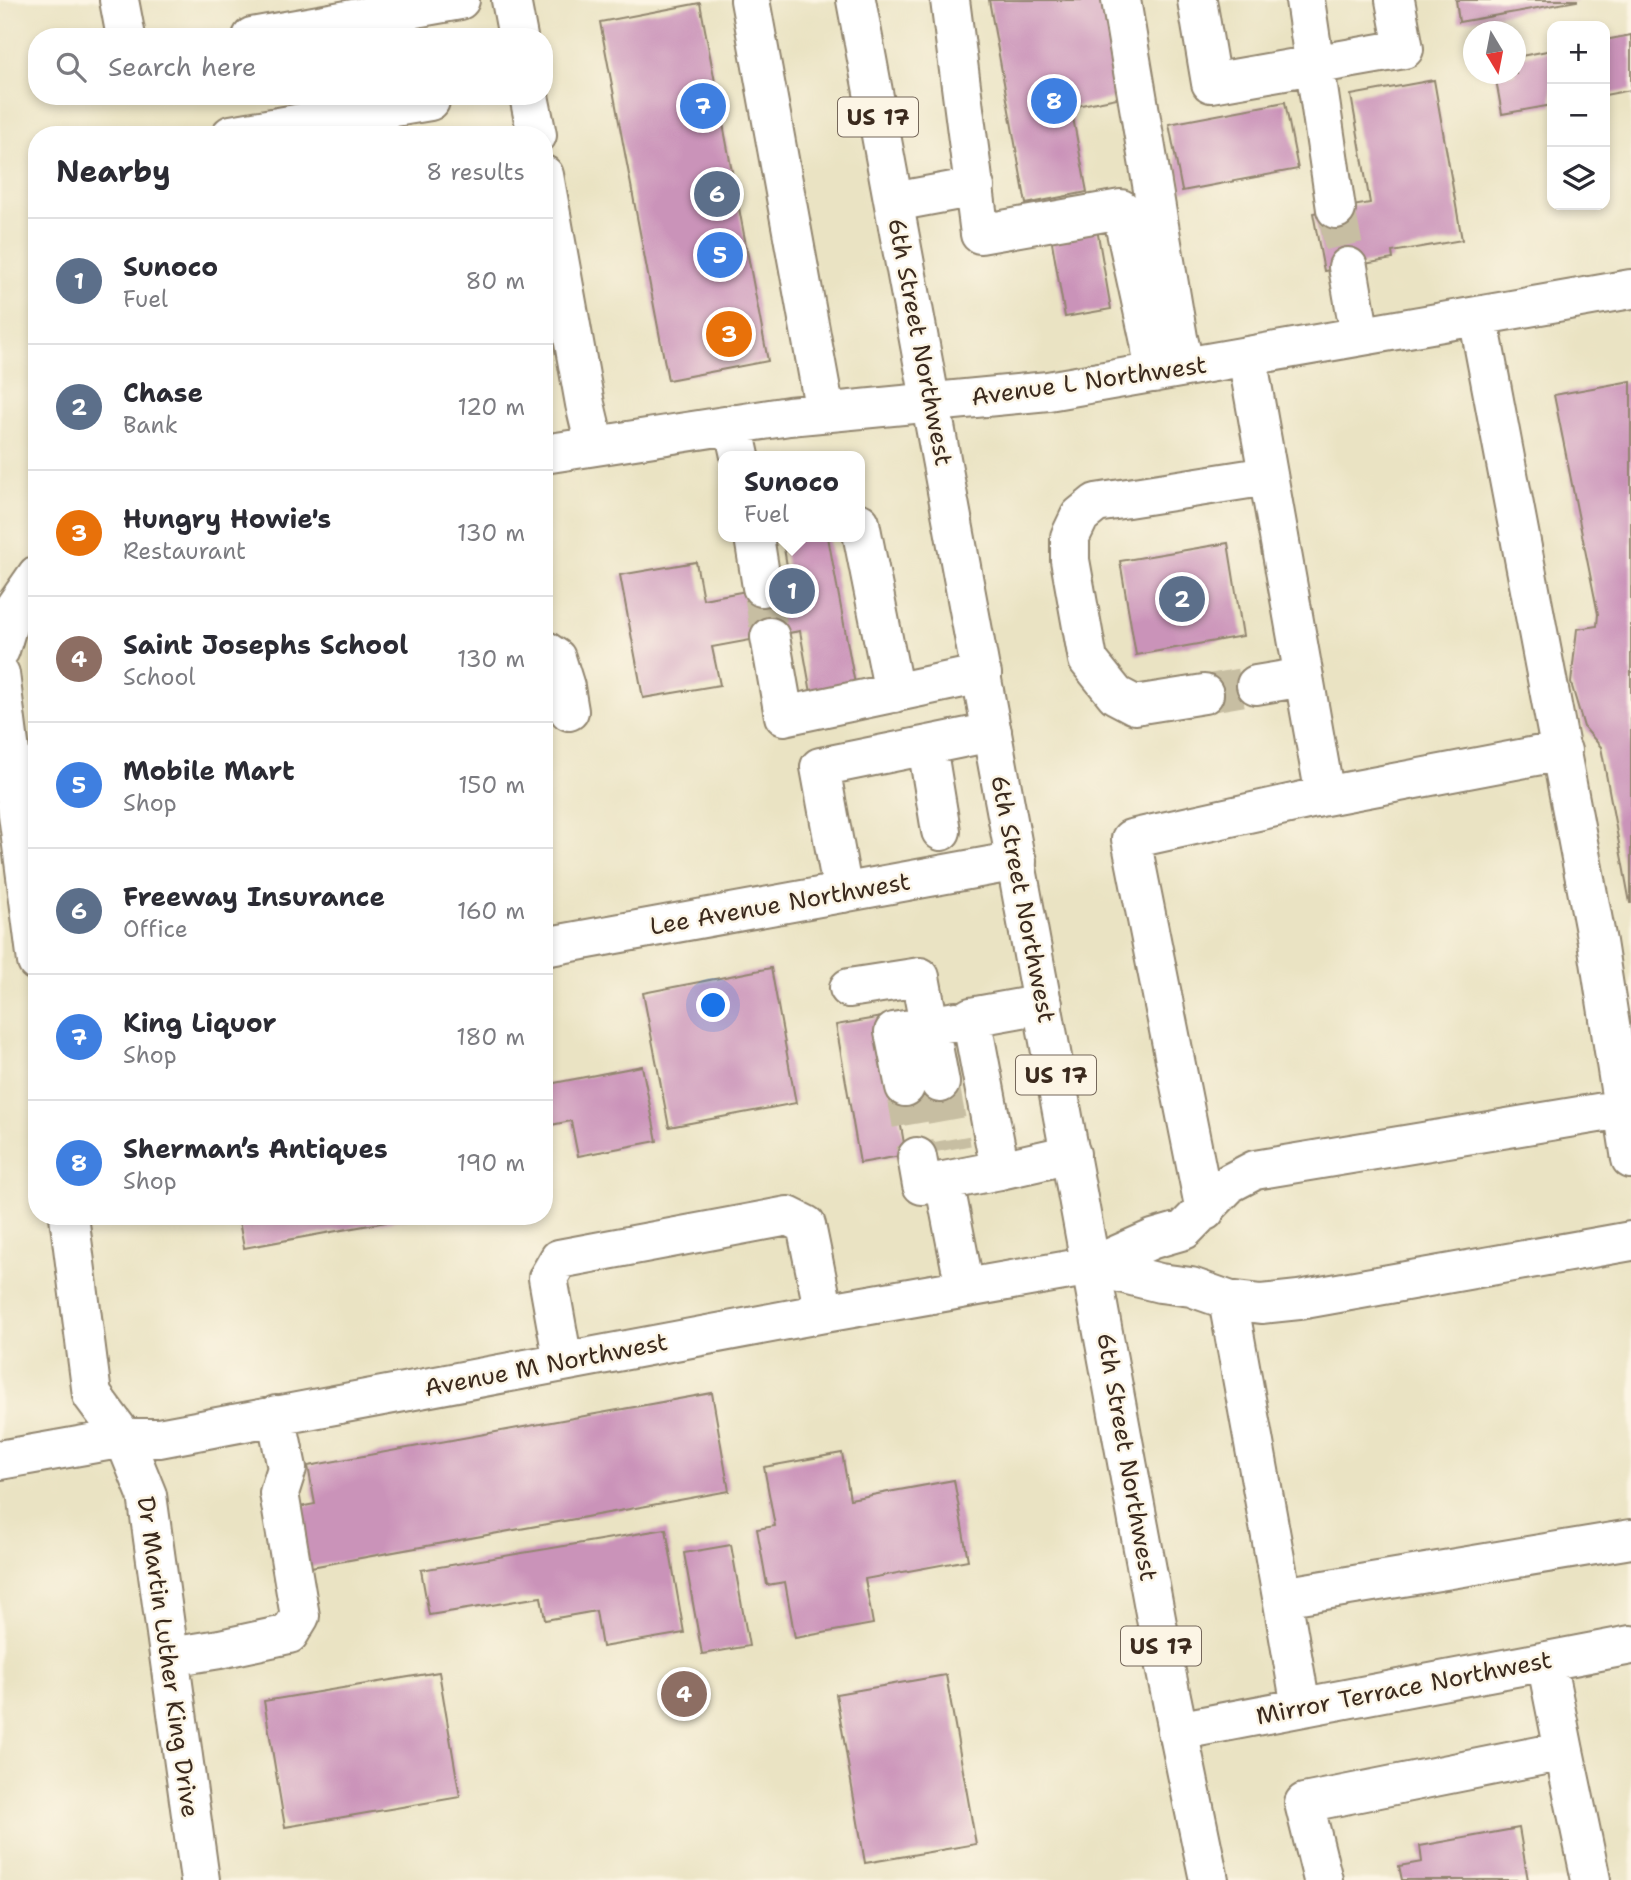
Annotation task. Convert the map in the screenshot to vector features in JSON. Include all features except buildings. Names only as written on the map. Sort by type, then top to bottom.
[{"type":"main road","points":[[119,0],[124,28]]},
{"type":"main road","points":[[357,28],[416,23],[460,0]]},
{"type":"main road","points":[[511,0],[516,28]]},
{"type":"main road","points":[[750,0],[825,412]]},
{"type":"main road","name":"6th Street Northwest","points":[[856,0],[1177,1731],[1209,1880]]},
{"type":"main road","points":[[950,0],[981,234],[1121,209],[1150,342],[1169,370]]},
{"type":"main road","points":[[1121,0],[1178,338],[1169,370]]},
{"type":"main road","points":[[1197,0],[1211,83],[1404,49],[1395,0]]},
{"type":"main road","points":[[1304,0],[1336,209]]},
{"type":"main road","points":[[531,105],[535,126]]},
{"type":"main road","points":[[306,126],[432,111]]},
{"type":"main road","points":[[894,202],[975,187]]},
{"type":"main road","points":[[553,227],[584,404],[595,446]]},
{"type":"main road","points":[[1348,267],[1360,336]]},
{"type":"main road","name":"Avenue L Northwest","points":[[553,453],[595,446],[737,440],[825,412],[1048,391],[1631,289]]},
{"type":"main road","points":[[1478,316],[1597,942],[1631,1159]]},
{"type":"main road","points":[[1247,356],[1325,796]]},
{"type":"main road","points":[[1204,694],[1135,705],[1116,695],[1088,660],[1070,560],[1070,537],[1080,516],[1096,503],[1268,476]]},
{"type":"main road","points":[[755,542],[762,587]]},
{"type":"main road","points":[[864,542],[894,693]]},
{"type":"main road","points":[[0,650],[12,611],[28,588]]},
{"type":"main road","points":[[770,637],[784,716],[982,674]]},
{"type":"main road","points":[[553,656],[565,687],[569,711]]},
{"type":"main road","points":[[0,674],[28,892]]},
{"type":"main road","points":[[1256,685],[1304,677]]},
{"type":"main road","points":[[840,880],[820,767],[992,732]]},
{"type":"main road","points":[[923,747],[941,831]]},
{"type":"main road","points":[[1205,1211],[1131,839],[1325,796],[1562,751]]},
{"type":"main road","name":"Lee Avenue Northwest","points":[[553,945],[840,880],[1017,861]]},
{"type":"main road","points":[[849,988],[920,977],[929,1026]]},
{"type":"main road","points":[[922,1085],[894,1032],[1043,1004]]},
{"type":"main road","points":[[971,1017],[1000,1170]]},
{"type":"main road","points":[[1092,1266],[1153,1239],[1184,1230],[1230,1183],[1255,1170],[1622,1109]]},
{"type":"main road","points":[[965,1288],[943,1166],[1000,1170],[1071,1154]]},
{"type":"main road","points":[[564,1362],[548,1278],[559,1259],[573,1256],[788,1216],[806,1225],[824,1313]]},
{"type":"main road","points":[[70,1225],[92,1395],[124,1438]]},
{"type":"main road","points":[[1092,1266],[1160,1283],[1191,1287],[1227,1300],[1261,1304],[1299,1300],[1631,1241]]},
{"type":"main road","name":"Avenue M Northwest","points":[[0,1460],[124,1438],[159,1438],[824,1313],[1092,1266]]},
{"type":"main road","points":[[1227,1300],[1301,1707]]},
{"type":"main road","points":[[170,1657],[289,1634],[300,1616],[279,1493],[287,1468],[276,1415]]},
{"type":"main road","name":"Dr Martin Luther King Drive","points":[[124,1438],[147,1495],[200,1880]]},
{"type":"main road","points":[[1282,1597],[1631,1539]]},
{"type":"main road","name":"Mirror Terrace Northwest","points":[[1177,1731],[1631,1645]]},
{"type":"main road","points":[[1546,1661],[1591,1880]]},
{"type":"main road","points":[[1324,1880],[1304,1803],[1564,1751]]},
{"type":"tunnel","points":[[1336,209],[1348,267]]},
{"type":"tunnel","points":[[762,587],[770,637]]},
{"type":"tunnel","points":[[1204,694],[1256,685]]},
{"type":"tunnel","points":[[940,1083],[952,1149]]},
{"type":"tunnel","points":[[905,1087],[917,1157]]},
{"type":"place","name":"Sherman’s Antiques","points":[[1054,101]]},
{"type":"place","name":"King Liquor","points":[[703,106]]},
{"type":"place","name":"Freeway Insurance","points":[[717,194]]},
{"type":"place","name":"Mobile Mart","points":[[720,255]]},
{"type":"place","name":"Hungry Howie's","points":[[729,334]]},
{"type":"place","name":"Sunoco","points":[[792,591]]},
{"type":"place","name":"Chase","points":[[1182,599]]},
{"type":"place","name":"Saint Josephs School","points":[[684,1694]]}]
